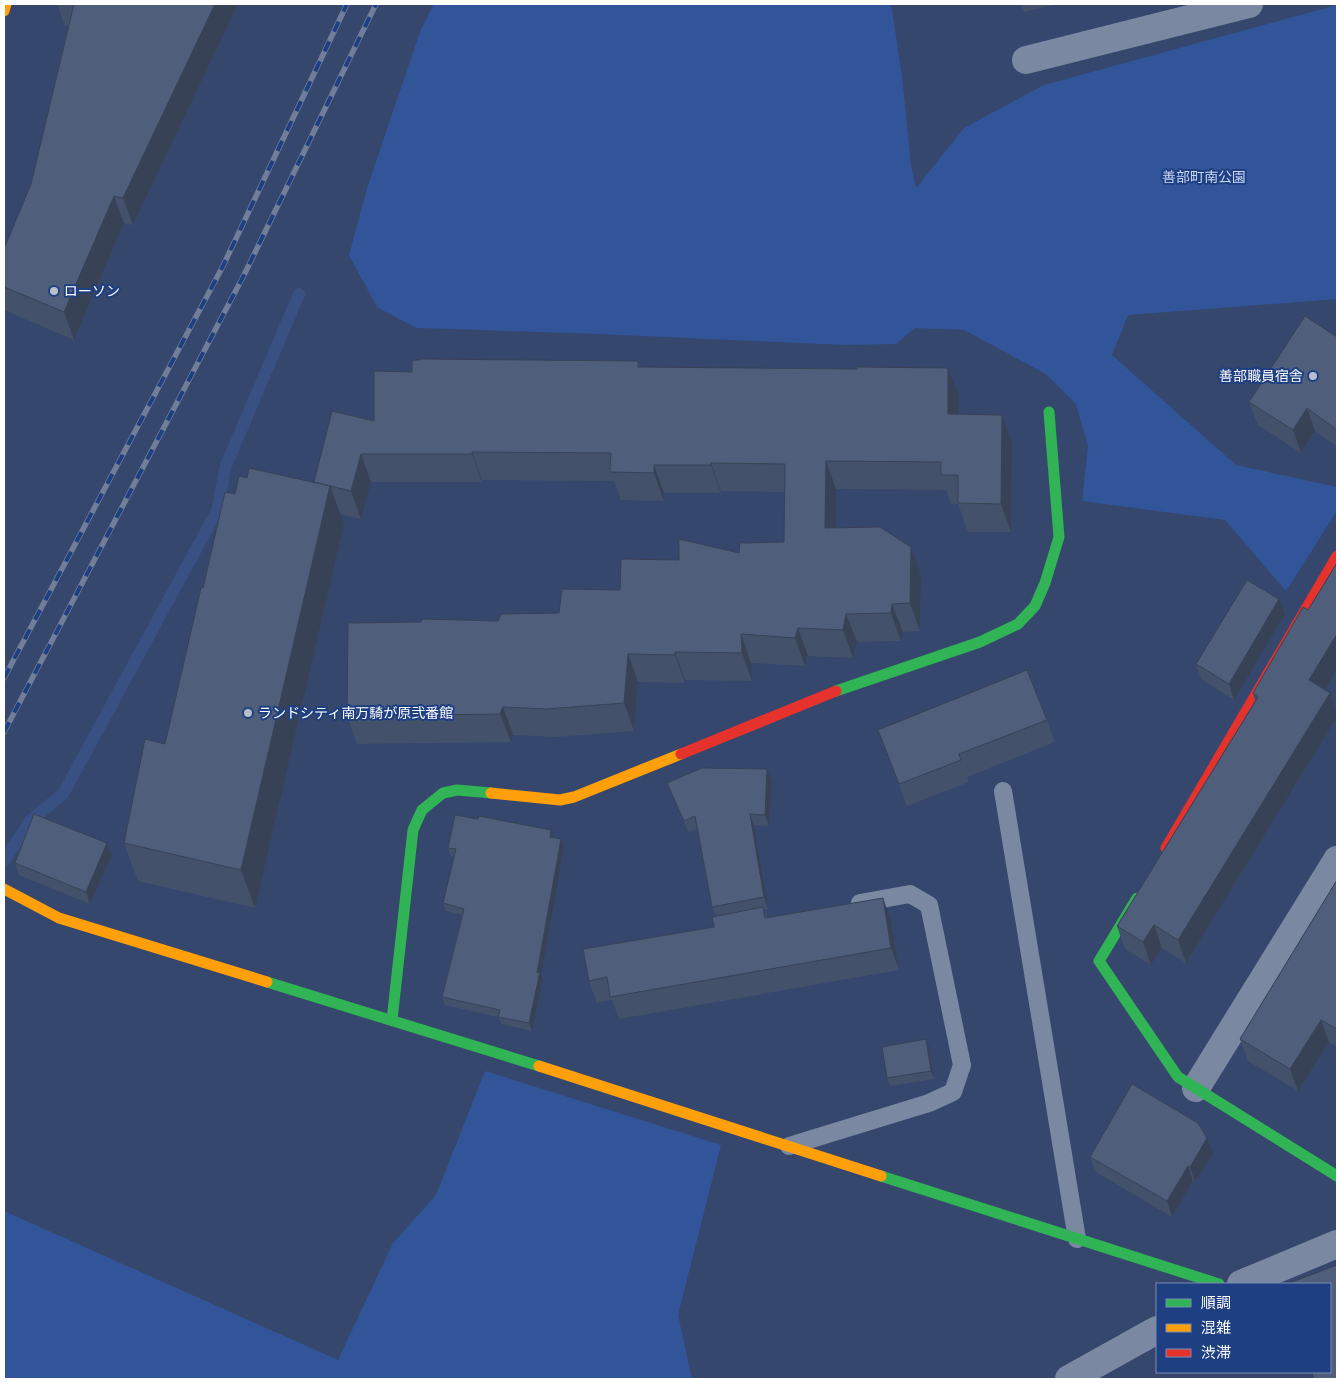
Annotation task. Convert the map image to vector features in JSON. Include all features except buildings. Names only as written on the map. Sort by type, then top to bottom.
[{"type":"street","points":[[4,11],[6,4]]},
{"type":"street","points":[[1026,60],[1249,4]]},
{"type":"street","points":[[392,1020],[413,830],[422,810],[443,793],[457,790],[560,800],[574,797],[820,697],[980,642],[1018,624],[1036,606],[1059,537],[1049,412]]},
{"type":"street","points":[[1159,860],[1337,556]]},
{"type":"street","points":[[1196,1088],[1337,860]]},
{"type":"street","points":[[1144,885],[1099,961],[1178,1077],[1337,1176]]},
{"type":"street","points":[[4,889],[59,918],[508,1056],[1216,1283]]},
{"type":"street","points":[[1243,1283],[1337,1244]]},
{"type":"street","points":[[1069,1379],[1156,1331]]},
{"type":"lane","points":[[1003,791],[1077,1239]]},
{"type":"lane","points":[[788,1146],[928,1103],[953,1092],[962,1065],[929,905],[910,894],[842,906]]},
{"type":"green space","name":"善部町南公園","points":[[434,4],[891,4],[902,76],[911,165],[916,188],[964,128],[1044,85],[1337,5],[1337,299],[1128,315],[1112,355],[1236,465],[1337,487],[1337,511],[1286,591],[1225,520],[1082,501],[1088,446],[1076,404],[1046,374],[964,330],[915,328],[896,344],[845,345],[416,328],[377,307],[349,255],[368,185],[421,29]]},
{"type":"green space","points":[[485,1071],[721,1145],[678,1315],[692,1379],[4,1379],[4,1211],[338,1360],[393,1243],[436,1195]]},
{"type":"waterway","points":[[4,861],[30,821],[63,794],[218,509],[225,468],[299,294]]},
{"type":"railway","points":[[4,678],[223,266],[347,4]]},
{"type":"railway","points":[[4,732],[244,275],[376,4]]},
{"type":"traffic: fast","points":[[836,691],[980,642],[1018,624],[1035,606],[1045,583],[1059,537],[1049,412]]},
{"type":"traffic: fast","points":[[392,1020],[413,830],[422,810],[443,793],[457,790],[491,793]]},
{"type":"traffic: fast","points":[[1137,898],[1099,961],[1178,1077],[1337,1176]]},
{"type":"traffic: fast","points":[[267,982],[539,1066]]},
{"type":"traffic: fast","points":[[881,1176],[1216,1283]]},
{"type":"traffic: slow","points":[[4,11],[6,4]]},
{"type":"traffic: slow","points":[[491,793],[560,800],[574,797],[681,754]]},
{"type":"traffic: slow","points":[[4,889],[59,918],[267,982]]},
{"type":"traffic: slow","points":[[539,1066],[881,1176]]},
{"type":"traffic: jam","points":[[1166,848],[1337,556]]},
{"type":"traffic: jam","points":[[681,754],[836,691]]},
{"type":"place","name":"ローソン","points":[[54,291]]},
{"type":"place","name":"善部職員宿舎","points":[[1313,376]]},
{"type":"place","name":"ランドシティ南万騎が原弐番館","points":[[248,713]]}]
